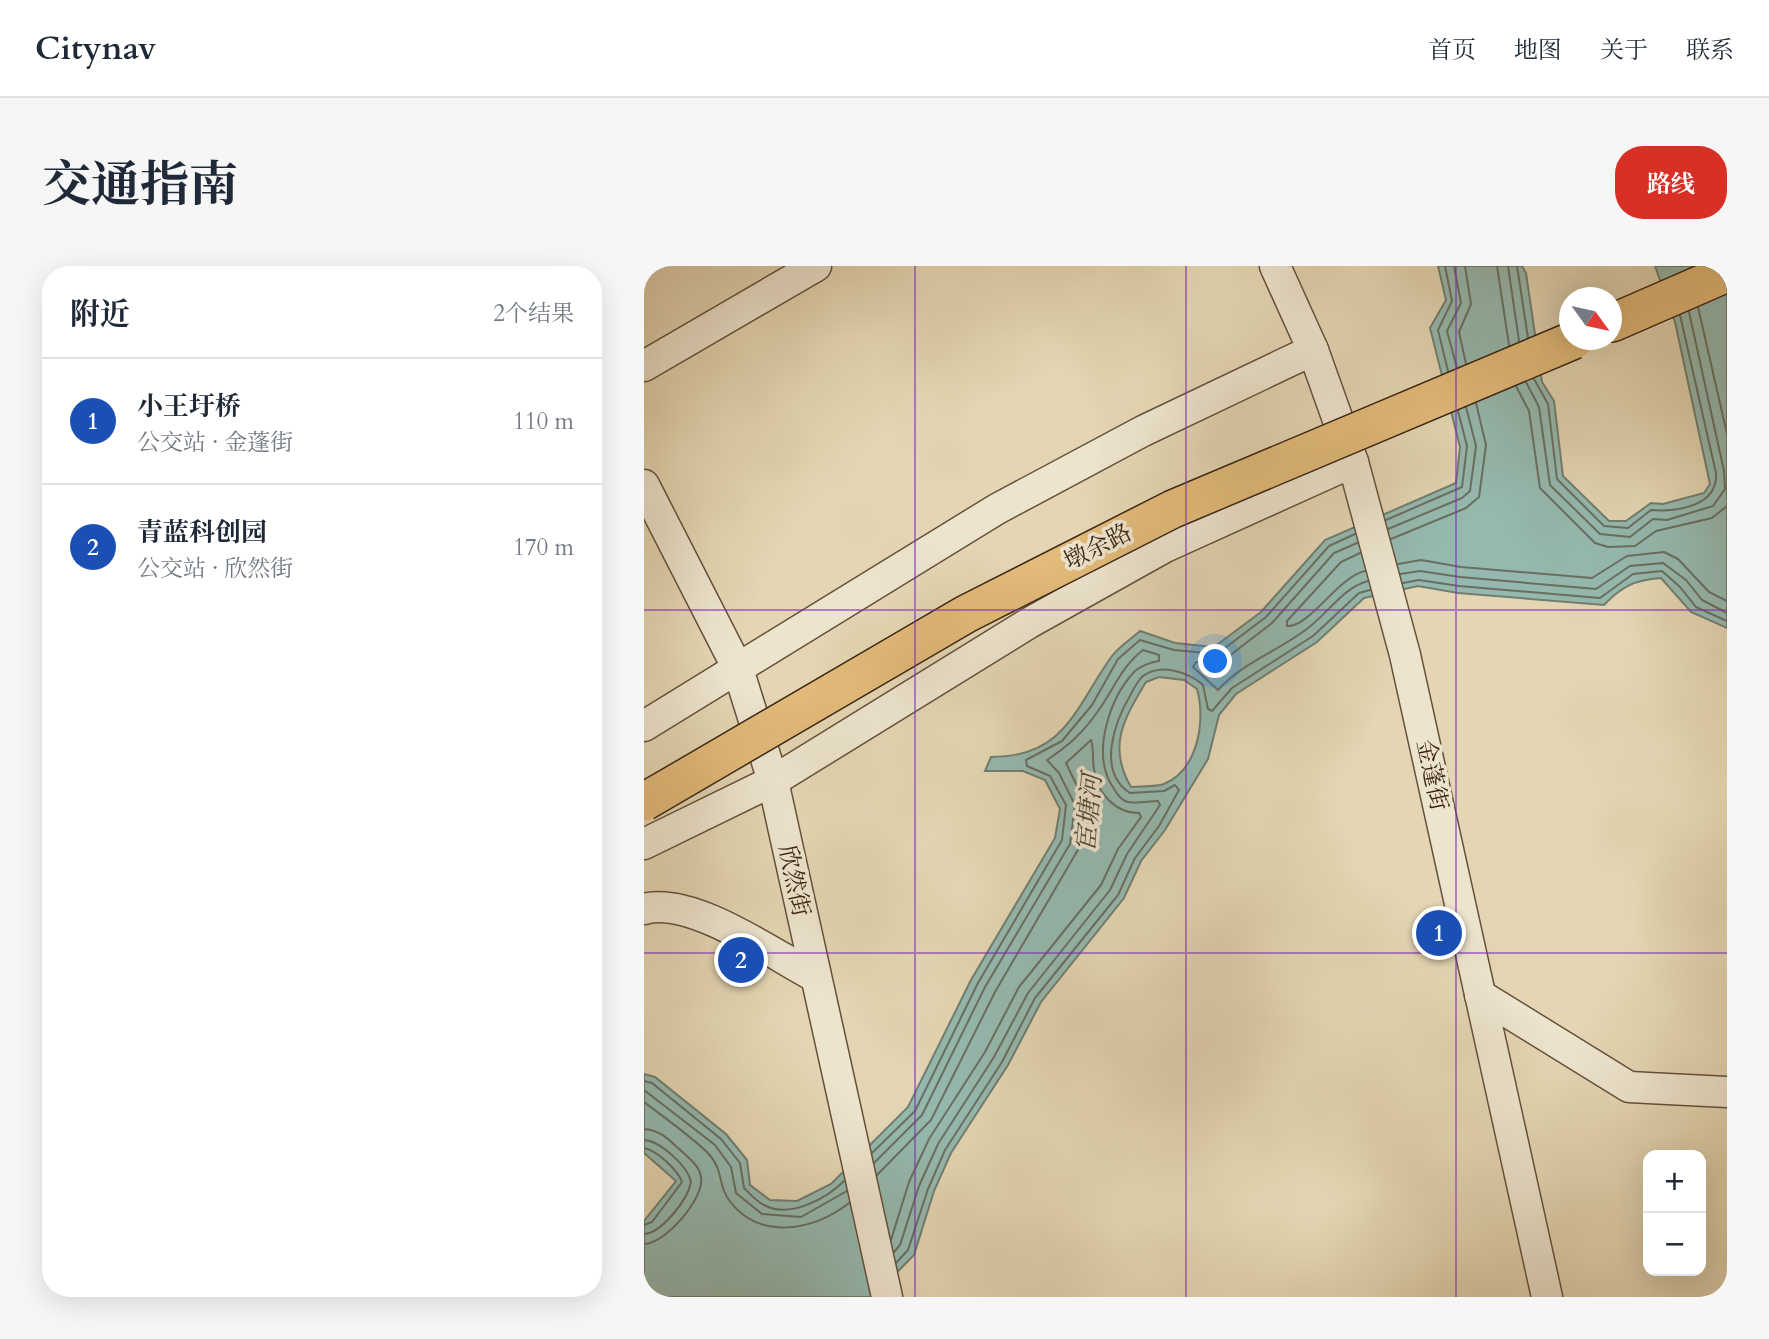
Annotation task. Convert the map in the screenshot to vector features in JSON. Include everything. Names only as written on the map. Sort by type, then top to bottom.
[{"type":"main road","points":[[1622,294],[1685,266]]},
{"type":"main road","points":[[1622,319],[1727,273]]},
{"type":"main road","name":"墩余路","points":[[644,774],[955,596],[1162,489],[1559,321]]},
{"type":"main road","name":"墩余路","points":[[644,802],[966,614],[1173,509],[1559,346]]},
{"type":"street","points":[[644,366],[816,266]]},
{"type":"street","name":"金蓬街","points":[[1275,266],[1312,350],[1353,461],[1405,654],[1547,1297]]},
{"type":"street","points":[[644,726],[997,509],[1143,431],[1312,350]]},
{"type":"street","name":"墩余路","points":[[644,845],[773,781],[1029,623],[1165,547],[1353,461]]},
{"type":"street","name":"欣然街","points":[[644,485],[738,669],[773,781],[887,1297]]},
{"type":"street","points":[[644,909],[671,906],[698,914],[814,976]]},
{"type":"street","points":[[1480,995],[1629,1087],[1727,1092]]},
{"type":"water","name":"宦塘河","points":[[1438,266],[1522,266],[1526,273],[1542,382],[1554,401],[1563,476],[1609,521],[1626,521],[1651,503],[1663,504],[1704,493],[1710,484],[1675,322],[1655,266],[1727,266],[1727,628],[1691,612],[1661,578],[1630,585],[1604,605],[1458,593],[1418,586],[1364,598],[1317,642],[1236,694],[1219,715],[1208,759],[1165,830],[1141,861],[1124,898],[1041,1002],[1008,1065],[951,1153],[934,1191],[914,1255],[873,1297],[644,1297],[644,1221],[676,1181],[644,1153],[644,1074],[655,1077],[726,1134],[747,1160],[750,1185],[770,1200],[797,1201],[831,1184],[908,1107],[971,980],[1055,838],[1060,809],[1045,780],[1023,771],[985,771],[991,757],[1016,755],[1036,748],[1052,738],[1066,726],[1112,656],[1140,631],[1175,643],[1214,647],[1261,612],[1325,540],[1456,483],[1460,447],[1430,328],[1446,300]],"holes":[[[1159,677],[1184,680],[1197,689],[1200,701],[1197,743],[1192,756],[1185,768],[1164,784],[1131,787],[1124,772],[1119,746],[1131,708],[1146,682]]]},
{"type":"place","name":"小王圩桥","points":[[1439,933]]},
{"type":"place","name":"青蓝科创园","points":[[741,960]]}]
